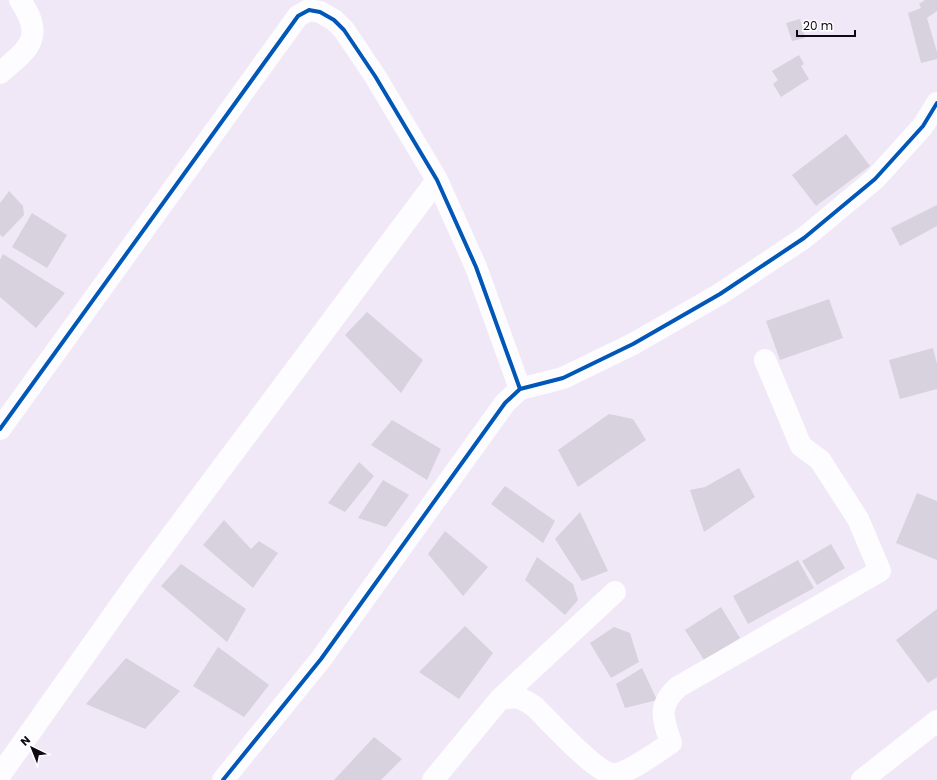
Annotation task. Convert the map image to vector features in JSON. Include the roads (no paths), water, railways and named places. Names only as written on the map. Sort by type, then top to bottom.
[{"type":"street","points":[[0,73],[30,44],[34,34],[30,14],[20,0]]},
{"type":"street","points":[[0,429],[298,16],[309,10],[320,12],[334,20],[344,30],[375,76],[437,180],[476,267],[520,389]]},
{"type":"street","points":[[223,780],[321,659],[505,403],[520,389],[563,378],[633,344],[720,294],[804,238],[875,179],[923,126],[937,103]]},
{"type":"street","points":[[0,775],[136,583],[437,180]]},
{"type":"street","points":[[500,699],[514,697],[524,699],[596,768],[613,774],[623,772],[671,743],[664,723],[664,706],[667,697],[678,687],[880,571],[858,519],[820,460],[801,446],[765,360]]},
{"type":"street","points":[[433,780],[500,699],[615,592]]},
{"type":"street","points":[[862,780],[937,721]]}]
